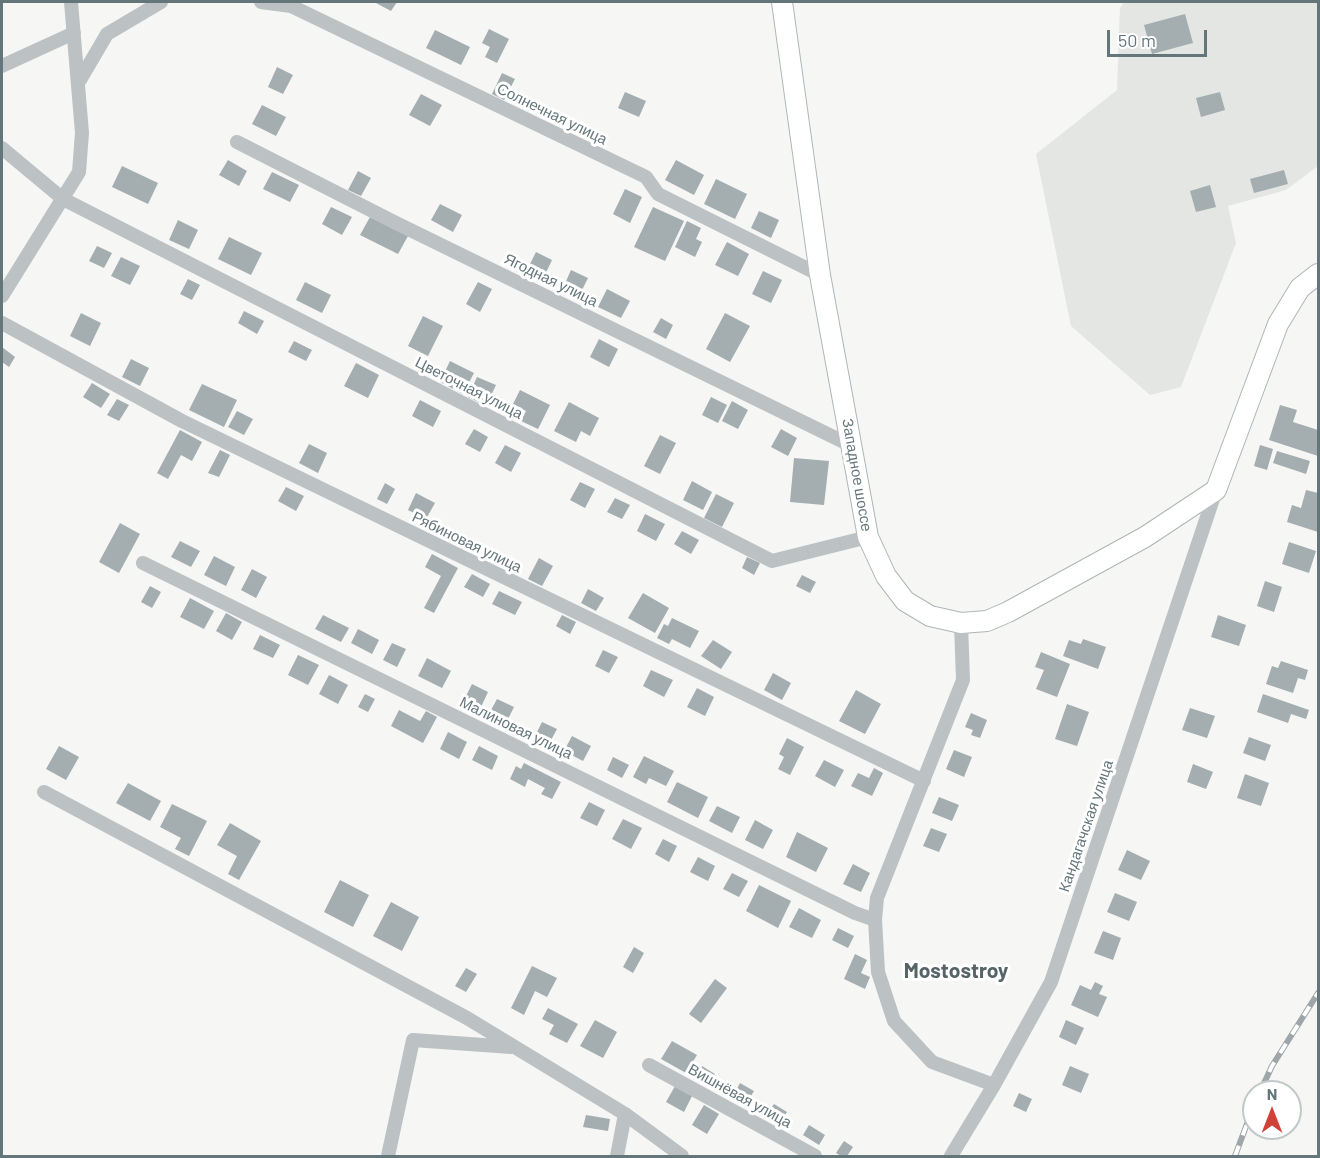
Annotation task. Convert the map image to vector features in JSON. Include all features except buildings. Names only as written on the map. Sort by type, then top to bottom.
[{"type":"main road","name":"Западное шоссе","points":[[782,2],[820,275],[868,537],[886,576],[905,601],[930,616],[961,623],[987,621],[1008,612],[1145,537],[1216,490]]},
{"type":"main road","points":[[1216,490],[1278,324],[1300,288],[1318,274]]},
{"type":"street","points":[[2,296],[79,172],[82,133],[80,80],[71,2]]},
{"type":"street","points":[[80,80],[107,34],[161,2]]},
{"type":"street","name":"Солнечная улица","points":[[261,2],[290,4],[646,177],[658,194],[820,275]]},
{"type":"street","points":[[2,66],[74,33]]},
{"type":"street","name":"Ягодная улица","points":[[237,142],[406,228],[852,446]]},
{"type":"street","name":"Цветочная улица","points":[[2,148],[63,199],[772,561],[868,537]]},
{"type":"street","name":"Рябиновая улица","points":[[2,323],[182,421],[924,781]]},
{"type":"street","name":"Кандагачская улица","points":[[951,1156],[994,1085],[1051,982],[1216,490]]},
{"type":"street","name":"Малиновая улица","points":[[143,562],[855,913],[875,920]]},
{"type":"street","points":[[961,623],[963,680],[877,898],[875,920],[878,972],[894,1021],[932,1062],[994,1085]]},
{"type":"street","points":[[44,792],[456,1012],[625,1114],[682,1156]]},
{"type":"street","points":[[388,1156],[413,1040],[514,1047]]},
{"type":"street","name":"Вишнёвая улица","points":[[650,1065],[815,1156]]},
{"type":"street","points":[[617,1156],[625,1114]]},
{"type":"shaded area","points":[[1124,2],[1318,2],[1318,166],[1286,190],[1228,206],[1236,243],[1181,387],[1150,395],[1071,326],[1036,154],[1117,90],[1120,8]]},
{"type":"railway","points":[[1266,1080],[1318,993]]},
{"type":"railway","points":[[1235,1156],[1242,1137]]},
{"type":"district","name":"Mostostroy","points":[[956,971]]}]
